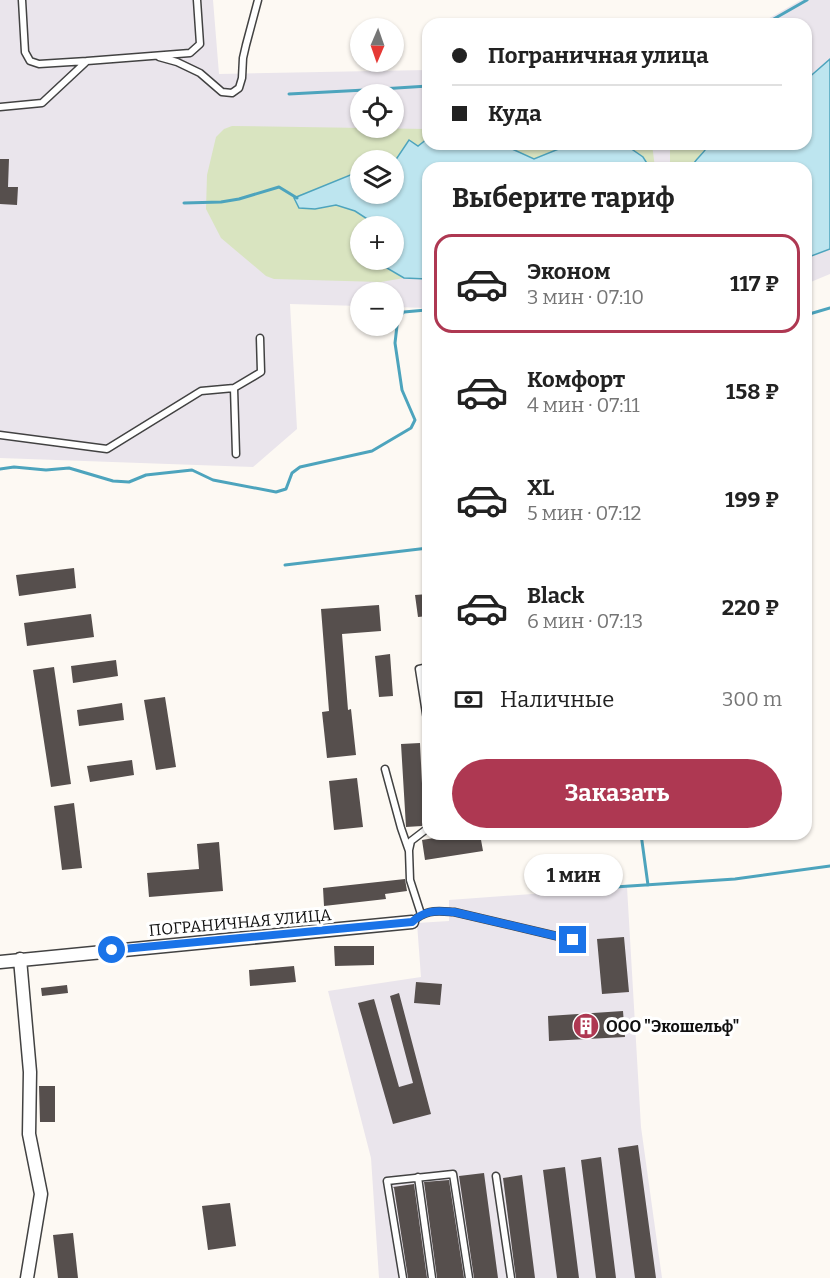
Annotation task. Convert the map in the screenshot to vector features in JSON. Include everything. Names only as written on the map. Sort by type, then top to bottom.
[{"type":"street","name":"ПОГРАНИЧНАЯ УЛИЦА","points":[[0,962],[416,918]]},
{"type":"street","points":[[20,959],[30,1072],[29,1134],[41,1194],[27,1278]]},
{"type":"lane","points":[[21,0],[25,52],[30,61],[39,64],[190,53],[200,44],[196,0]]},
{"type":"lane","points":[[152,56],[177,62],[200,73],[222,92],[232,93],[239,88],[242,78],[244,52],[258,0]]},
{"type":"lane","points":[[0,107],[42,103],[87,61]]},
{"type":"lane","points":[[0,435],[107,449],[201,391],[234,388],[261,372],[260,338]]},
{"type":"lane","points":[[234,388],[237,454]]},
{"type":"lane","points":[[422,668],[419,669],[422,688]]},
{"type":"lane","points":[[385,769],[408,851],[416,918],[436,911],[454,912],[573,940]]},
{"type":"lane","points":[[408,851],[411,841],[422,833]]},
{"type":"lane","points":[[403,1278],[387,1181],[453,1174],[468,1278]]},
{"type":"lane","points":[[496,1176],[511,1278]]},
{"type":"lane","points":[[418,1178],[432,1278]]},
{"type":"shaded area","points":[[0,0],[213,0],[219,74],[422,70],[422,150],[812,150],[812,18],[770,18],[801,0],[830,0],[830,274],[812,282],[812,162],[422,162],[422,308],[404,307],[404,282],[350,282],[350,306],[290,304],[297,429],[253,467],[0,458]]},
{"type":"shaded area","points":[[627,887],[641,1127],[662,1278],[379,1278],[371,1158],[328,991],[421,977],[417,923],[449,921],[449,900]]},
{"type":"green space","points":[[232,126],[350,128],[350,138],[404,138],[404,129],[422,129],[422,143],[418,146],[409,140],[402,150],[350,150],[350,175],[295,198],[315,209],[335,205],[355,211],[363,216],[350,216],[350,270],[389,270],[404,278],[381,282],[274,279],[266,276],[221,238],[206,209],[207,175],[216,137],[224,129]]},
{"type":"green space","points":[[514,150],[556,150],[534,159]]},
{"type":"green space","points":[[633,150],[653,150],[654,162],[646,162]]},
{"type":"green space","points":[[670,150],[705,150],[695,162],[670,162]]},
{"type":"water","points":[[830,59],[830,249],[812,256],[812,162],[695,162],[706,150],[812,150],[812,75]]},
{"type":"water","points":[[409,140],[418,146],[422,143],[422,150],[514,150],[534,159],[556,150],[633,150],[646,162],[422,162],[422,279],[404,278],[390,270],[404,270],[404,216],[363,216],[336,205],[315,209],[299,208],[294,198],[350,175],[350,204],[404,204],[402,150]]},
{"type":"building","points":[[0,159],[9,159],[8,187],[18,187],[17,205],[0,204]]},
{"type":"building","points":[[74,568],[76,588],[19,596],[16,575]]},
{"type":"building","points":[[422,594],[422,617],[418,617],[415,595]]},
{"type":"building","points":[[379,605],[381,631],[342,634],[348,710],[351,709],[356,755],[327,758],[322,712],[329,711],[321,609]]},
{"type":"building","points":[[91,614],[94,637],[27,646],[24,623]]},
{"type":"building","points":[[390,654],[393,696],[379,697],[375,656]]},
{"type":"building","points":[[116,660],[118,676],[73,683],[71,666]]},
{"type":"building","points":[[54,667],[71,784],[51,787],[33,670]]},
{"type":"building","points":[[165,697],[176,767],[156,770],[144,700]]},
{"type":"building","points":[[122,703],[124,720],[79,726],[77,710]]},
{"type":"building","points":[[420,743],[422,826],[406,827],[401,744]]},
{"type":"building","points":[[132,760],[134,775],[90,782],[87,766]]},
{"type":"building","points":[[357,778],[363,827],[334,830],[329,781]]},
{"type":"building","points":[[74,803],[82,868],[62,870],[54,806]]},
{"type":"building","points":[[422,840],[481,840],[483,851],[425,860]]},
{"type":"building","points":[[219,842],[223,891],[149,897],[147,873],[199,869],[197,844]]},
{"type":"building","points":[[405,879],[407,891],[385,894],[386,899],[324,906],[323,888]]},
{"type":"building","points":[[624,937],[629,992],[602,994],[597,939]]},
{"type":"building","points":[[334,946],[374,946],[374,965],[335,966]]},
{"type":"building","points":[[294,966],[296,982],[250,986],[249,970]]},
{"type":"building","points":[[416,982],[442,984],[440,1005],[414,1003]]},
{"type":"building","points":[[67,985],[68,993],[42,996],[41,988]]},
{"type":"building","points":[[399,993],[431,1114],[393,1124],[358,1003],[374,999],[399,1087],[413,1083],[390,996]]},
{"type":"building","name":"ООО \"Экошельф\"","points":[[623,1011],[625,1037],[549,1041],[548,1016]]},
{"type":"building","points":[[39,1086],[55,1086],[55,1122],[40,1122]]},
{"type":"building","points":[[638,1145],[656,1278],[635,1278],[618,1148]]},
{"type":"building","points":[[601,1157],[616,1278],[596,1278],[581,1160]]},
{"type":"building","points":[[565,1167],[579,1278],[557,1278],[543,1170]]},
{"type":"building","points":[[484,1173],[498,1278],[474,1278],[459,1176]]},
{"type":"building","points":[[522,1175],[535,1278],[516,1278],[503,1178]]},
{"type":"building","points":[[449,1180],[464,1278],[437,1278],[424,1182]]},
{"type":"building","points":[[414,1184],[427,1278],[408,1278],[393,1187]]},
{"type":"building","points":[[230,1203],[236,1246],[208,1250],[202,1206]]},
{"type":"building","points":[[73,1233],[78,1278],[58,1278],[53,1235]]},
{"type":"waterway","points":[[776,18],[807,0]]},
{"type":"waterway","points":[[404,88],[422,86]]},
{"type":"waterway","points":[[289,94],[350,91]]},
{"type":"waterway","points":[[184,203],[239,199],[279,187],[297,198]]},
{"type":"waterway","points":[[812,313],[830,308]]},
{"type":"waterway","points":[[0,469],[69,468],[113,481],[129,482],[146,475],[192,470],[213,480],[276,492],[286,489],[292,473],[300,467],[372,451],[411,428],[415,420],[402,390],[395,343],[398,317],[404,312],[422,310]]},
{"type":"waterway","points":[[285,565],[422,549]]},
{"type":"waterway","points":[[642,840],[648,885]]},
{"type":"waterway","points":[[540,892],[735,879],[830,866]]},
{"type":"place","name":"ООО \"Экошельф\"","points":[[586,1026]]},
{"type":"route","points":[[112,950],[412,922],[421,914],[436,911],[454,912],[573,940]]}]
